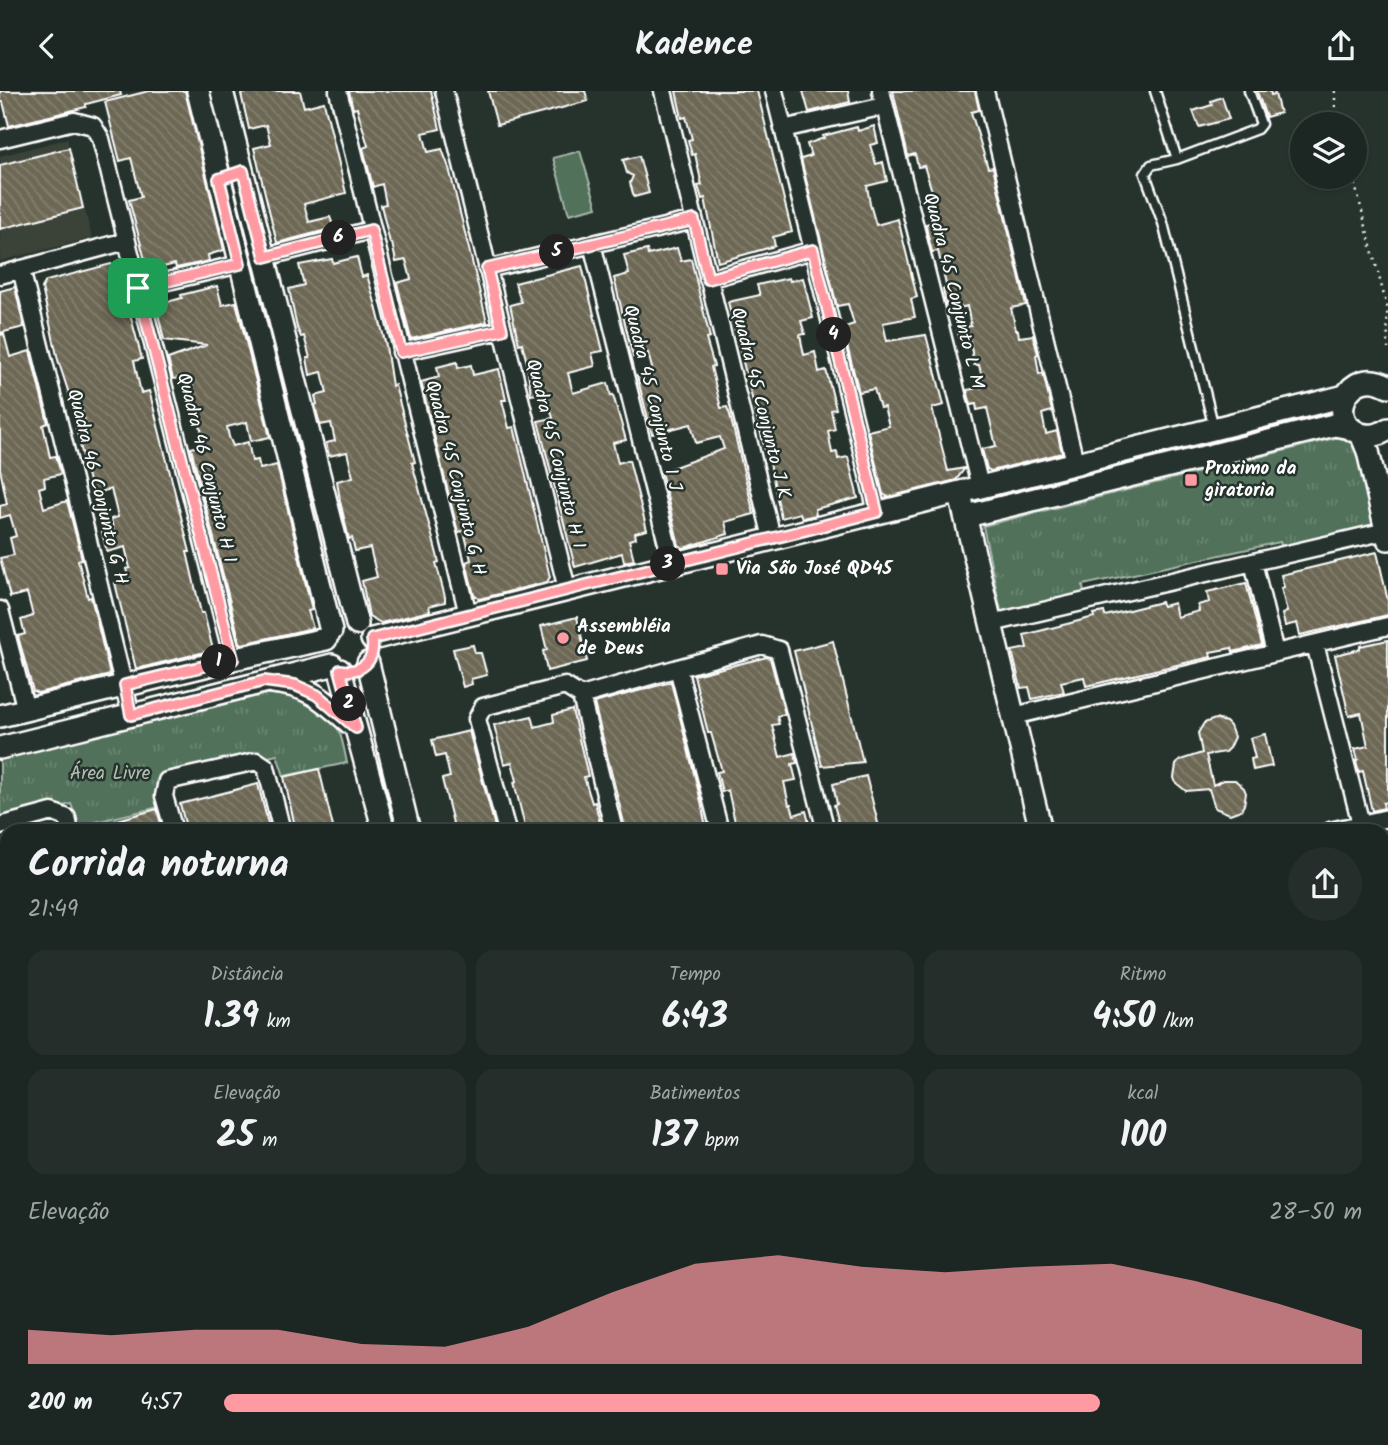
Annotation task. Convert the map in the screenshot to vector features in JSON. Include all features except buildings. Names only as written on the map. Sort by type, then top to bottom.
[{"type":"street","points":[[198,91],[328,635],[325,653],[336,667],[382,824]]},
{"type":"street","points":[[222,91],[365,632],[373,647],[368,663],[407,824]]},
{"type":"street","name":"Quadra 45 Conjunto G H","points":[[338,91],[468,614]]},
{"type":"street","name":"Quadra 45 Conjunto H I","points":[[444,91],[567,589]]},
{"type":"street","name":"Quadra 45 Conjunto J K","points":[[663,91],[772,538]]},
{"type":"street","points":[[774,91],[877,512]]},
{"type":"street","points":[[985,91],[1075,462]]},
{"type":"street","points":[[783,129],[883,98]]},
{"type":"street","name":"Quadra 45 Conjunto L M","points":[[883,98],[981,486]]},
{"type":"street","name":"Quadra 46 Conjunto H I","points":[[0,139],[74,121],[93,126],[100,139],[233,659]]},
{"type":"street","points":[[219,179],[243,171]]},
{"type":"street","points":[[487,269],[694,220]]},
{"type":"street","points":[[265,257],[371,230]]},
{"type":"street","points":[[0,275],[126,241]]},
{"type":"street","name":"Quadra 45 Conjunto I J","points":[[592,244],[672,563]]},
{"type":"street","points":[[708,279],[813,250]]},
{"type":"street","points":[[138,288],[240,264]]},
{"type":"street","name":"Quadra 46 Conjunto G H","points":[[21,269],[131,715]]},
{"type":"street","points":[[401,352],[502,330]]},
{"type":"street","points":[[992,623],[1253,562],[1387,535],[1367,451],[1343,413],[1345,396],[1350,389],[1365,380],[1388,386]]},
{"type":"street","points":[[0,716],[328,635],[343,624],[365,632],[468,614],[1345,396]]},
{"type":"street","points":[[967,516],[1334,425],[1376,435],[1388,429]]},
{"type":"street","points":[[958,491],[967,516],[1039,824]]},
{"type":"street","points":[[1253,562],[1275,653]]},
{"type":"street","points":[[0,610],[26,710]]},
{"type":"street","points":[[1014,716],[1388,626]]},
{"type":"street","points":[[1314,644],[1361,824],[1388,818]]},
{"type":"street","points":[[581,696],[762,645],[779,650],[824,824]]},
{"type":"street","points":[[0,748],[264,681],[336,667],[355,671],[368,663]]},
{"type":"street","points":[[678,669],[718,824]]},
{"type":"street","points":[[264,681],[295,685],[317,695],[356,728]]},
{"type":"street","points":[[505,824],[477,719],[484,707],[565,686],[581,696],[612,824]]},
{"type":"street","points":[[172,824],[164,796],[167,781],[257,761],[266,767],[280,824]]},
{"type":"street","points":[[7,824],[52,812],[67,824]]},
{"type":"lane","points":[[1154,91],[1177,159]]},
{"type":"lane","points":[[1213,428],[1163,223],[1145,174],[1151,165],[1177,159],[1257,129],[1261,124],[1249,91]]},
{"type":"path","points":[[1335,91],[1337,112]]},
{"type":"path","points":[[1356,189],[1387,307],[1388,349]]},
{"type":"shaded area","points":[[67,139],[92,238],[0,261],[0,156]]},
{"type":"green space","points":[[580,151],[597,207],[569,214],[553,158]]},
{"type":"green space","points":[[1339,437],[1357,444],[1378,528],[1284,553],[1280,542],[1083,585],[1084,599],[1002,616],[983,526]]},
{"type":"green space","name":"Área Livre","points":[[259,693],[305,701],[325,713],[339,731],[347,763],[284,776],[277,755],[158,783],[163,806],[78,824],[71,804],[0,822],[0,758]]},
{"type":"place","name":"Proximo da giratoria","points":[[1191,480]]},
{"type":"place","name":"Via São José QD45","points":[[722,569]]},
{"type":"place","name":"Assembléia de Deus","points":[[563,638]]},
{"type":"route","points":[[243,171],[265,257],[371,230],[401,352],[502,330],[487,269],[694,220],[708,279],[813,250],[877,512],[372,639],[372,655],[368,663],[355,671],[340,670],[356,728],[317,695],[295,685],[264,681],[131,715],[125,685],[233,659],[138,288],[240,264],[219,179],[243,171]]}]
